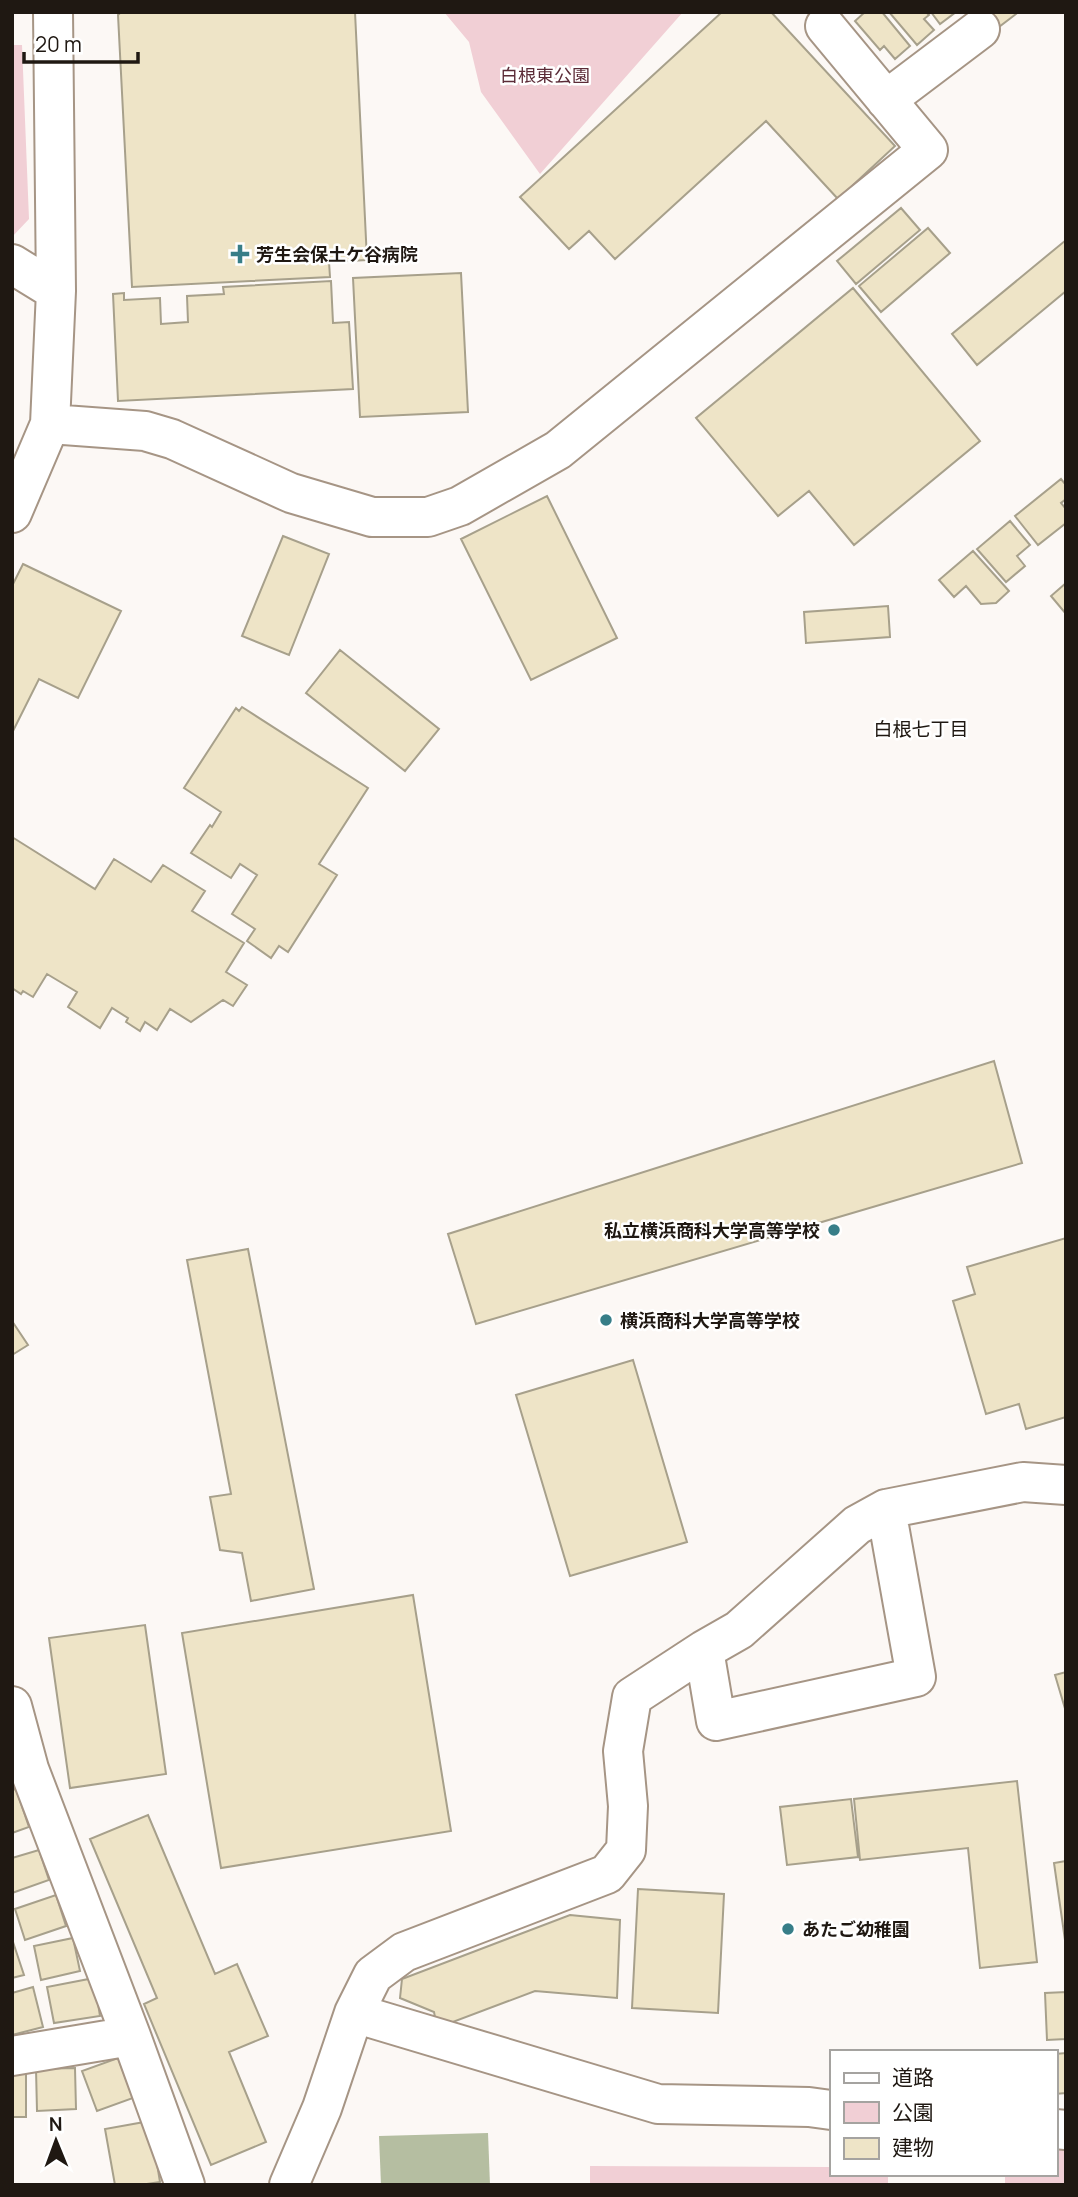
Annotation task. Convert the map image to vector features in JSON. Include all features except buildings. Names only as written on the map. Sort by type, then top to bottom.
[{"type":"street","points":[[12,513],[50,424],[55,290],[53,12]]},
{"type":"street","points":[[50,424],[145,430],[172,439],[290,493],[372,517],[428,517],[460,506],[558,450],[928,150],[825,26]]},
{"type":"street","points":[[886,100],[980,29]]},
{"type":"street","points":[[12,264],[55,290]]},
{"type":"street","points":[[289,2185],[322,2108],[354,2013],[373,1975],[404,1952],[607,1874],[626,1850],[628,1806],[623,1751],[632,1697],[738,1630],[857,1525],[886,1509],[1023,1482],[1066,1485]]},
{"type":"street","points":[[704,1650],[716,1721],[916,1677],[886,1509]]},
{"type":"street","points":[[12,1706],[29,1769],[185,2185]]},
{"type":"street","points":[[354,2013],[658,2104],[809,2107],[830,2110]]},
{"type":"street","points":[[12,2056],[131,2036]]},
{"type":"green space","name":"白根東公園","points":[[444,12],[683,12],[540,174],[481,92],[469,42]]},
{"type":"green space","points":[[12,45],[22,45],[29,219],[12,237]]},
{"type":"green space","points":[[1057,2149],[1066,2150],[1066,2185],[1005,2185],[1005,2176],[1057,2176]]},
{"type":"green space","points":[[590,2166],[830,2167],[830,2176],[888,2176],[888,2185],[590,2185]]},
{"type":"shaded area","points":[[488,2133],[490,2185],[381,2185],[379,2136]]},
{"type":"place","name":"芳生会保土ケ谷病院","points":[[240,254]]},
{"type":"place","name":"私立横浜商科大学高等学校","points":[[834,1230]]},
{"type":"place","name":"横浜商科大学高等学校","points":[[606,1320]]},
{"type":"place","name":"あたご幼稚園","points":[[788,1929]]},
{"type":"district","name":"白根七丁目","points":[[921,729]]}]
